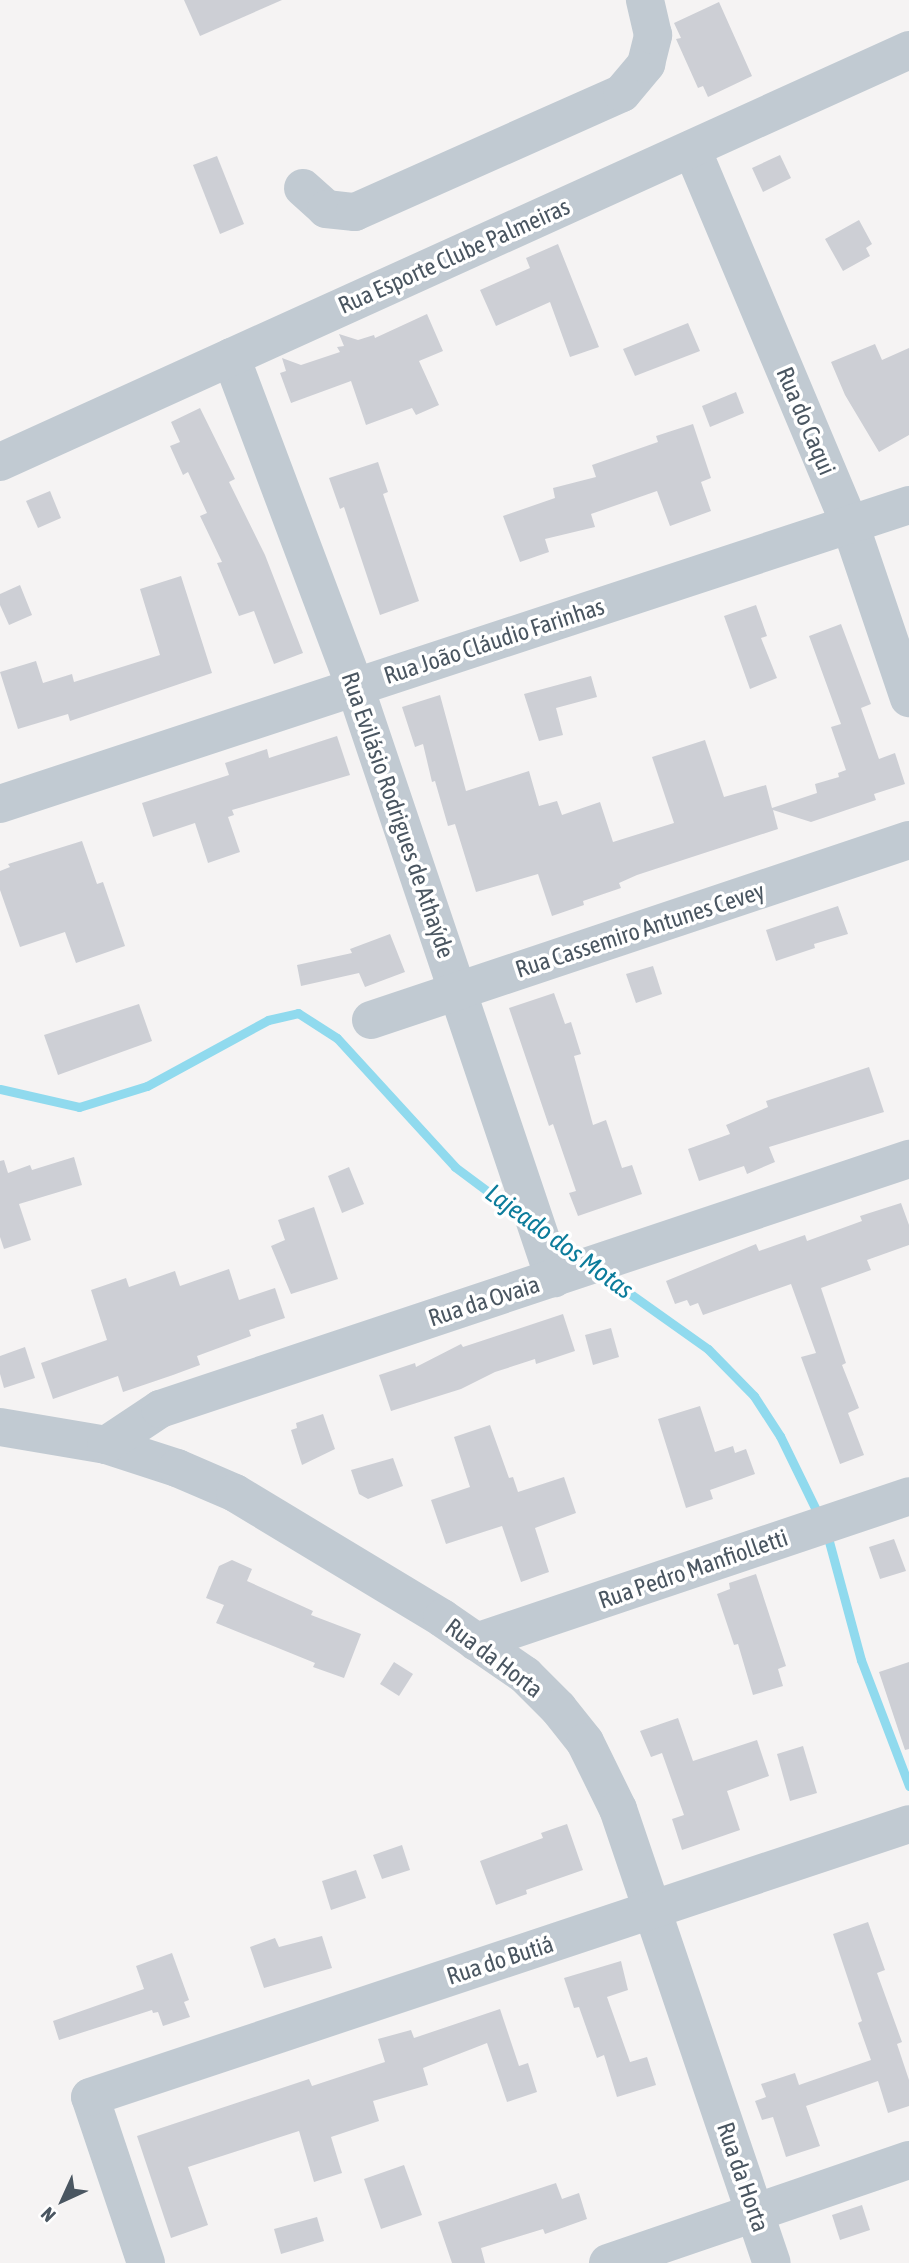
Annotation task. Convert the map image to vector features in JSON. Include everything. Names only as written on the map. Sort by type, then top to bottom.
[{"type":"street","points":[[303,188],[326,209],[355,212],[622,93],[646,64],[653,35],[645,0]]},
{"type":"street","name":"Rua Esporte Clube Palmeiras","points":[[0,462],[909,50]]},
{"type":"street","name":"Rua do Caqui","points":[[692,149],[850,524],[909,698]]},
{"type":"street","name":"Rua Evilásio Rodrigues de Athaýde","points":[[231,357],[355,687],[550,1253]]},
{"type":"street","name":"Rua João Cláudio Farinhas","points":[[0,804],[909,505]]},
{"type":"street","name":"Rua Cassemiro Antunes Cevey","points":[[371,1020],[909,840]]},
{"type":"street","name":"Rua da Ovaia","points":[[106,1445],[160,1409],[550,1253],[607,1260],[909,1159]]},
{"type":"street","name":"Rua da Horta","points":[[0,1427],[106,1445],[177,1468],[235,1493],[477,1642],[525,1675],[558,1708],[585,1742],[618,1809],[772,2263]]},
{"type":"street","name":"Rua Pedro Manfiolletti","points":[[477,1642],[909,1496]]},
{"type":"street","name":"Rua do Butiá","points":[[146,2263],[90,2097],[908,1824]]},
{"type":"street","points":[[608,2263],[909,2160]]},
{"type":"building","points":[[184,0],[282,0],[200,36]]},
{"type":"building","points":[[719,2],[752,76],[708,97],[703,86],[698,88],[676,39],[681,38],[674,23]]},
{"type":"building","points":[[780,155],[791,178],[763,192],[752,168]]},
{"type":"building","points":[[217,156],[244,224],[220,234],[193,165]]},
{"type":"building","points":[[859,220],[872,244],[866,248],[870,256],[843,271],[825,239]]},
{"type":"building","points":[[558,244],[599,347],[570,357],[550,302],[496,326],[480,290],[530,268],[526,258]]},
{"type":"building","points":[[427,314],[443,351],[419,361],[439,405],[416,415],[412,408],[366,425],[351,381],[291,403],[280,373],[286,371],[282,358],[301,365],[340,352],[337,347],[344,346],[339,334],[358,340],[374,335],[375,338]]},
{"type":"building","points":[[688,323],[700,351],[635,376],[623,349]]},
{"type":"building","points":[[875,344],[882,360],[909,348],[909,435],[879,452],[845,395],[831,362]]},
{"type":"building","points":[[736,392],[744,413],[710,427],[702,406]]},
{"type":"building","points":[[200,408],[235,479],[229,482],[265,555],[303,653],[274,664],[254,611],[239,616],[217,563],[222,562],[200,516],[207,513],[188,472],[183,475],[170,446],[180,442],[171,422]]},
{"type":"building","points":[[693,424],[711,478],[701,482],[711,511],[670,526],[657,491],[591,514],[595,527],[545,539],[549,552],[520,562],[503,516],[555,498],[553,488],[596,477],[592,465],[658,442],[656,436]]},
{"type":"building","points":[[378,462],[388,492],[383,494],[419,601],[380,615],[344,507],[340,509],[329,478]]},
{"type":"building","points":[[50,491],[61,518],[38,528],[26,501]]},
{"type":"building","points":[[181,576],[212,673],[70,721],[68,714],[18,729],[0,672],[36,661],[43,683],[72,674],[74,682],[160,655],[140,589]]},
{"type":"building","points":[[20,585],[32,615],[9,625],[0,605],[0,594]]},
{"type":"building","points":[[756,605],[767,636],[761,638],[777,678],[750,689],[724,616]]},
{"type":"building","points":[[841,624],[871,704],[861,708],[879,759],[895,753],[905,784],[874,794],[876,800],[811,822],[773,810],[778,829],[637,875],[619,883],[621,888],[583,901],[584,905],[552,916],[538,874],[476,892],[455,824],[448,826],[435,781],[432,782],[423,744],[415,747],[402,707],[440,695],[466,791],[529,771],[539,806],[557,801],[562,815],[600,802],[613,842],[674,823],[652,757],[705,740],[724,797],[766,785],[772,808],[817,793],[815,784],[839,777],[838,773],[846,770],[831,727],[841,724],[809,636]]},
{"type":"building","points":[[591,676],[597,697],[556,708],[563,735],[539,741],[524,694]]},
{"type":"building","points":[[337,736],[350,775],[232,810],[234,815],[228,817],[240,852],[208,863],[195,823],[153,837],[142,803],[229,775],[225,763],[267,749],[269,758]]},
{"type":"building","points":[[82,841],[97,884],[103,882],[125,946],[76,963],[65,932],[20,947],[0,890],[0,871],[10,867],[8,864]]},
{"type":"building","points":[[838,906],[848,934],[814,944],[815,948],[776,961],[766,930]]},
{"type":"building","points":[[390,934],[405,972],[365,987],[359,973],[301,986],[297,965],[352,953],[350,949]]},
{"type":"building","points":[[653,966],[662,994],[636,1003],[626,974]]},
{"type":"building","points":[[554,993],[565,1024],[571,1022],[581,1054],[574,1056],[593,1125],[606,1120],[622,1168],[632,1165],[642,1194],[578,1216],[569,1193],[576,1191],[553,1124],[549,1126],[509,1008]]},
{"type":"building","points":[[139,1004],[152,1041],[58,1075],[44,1035]]},
{"type":"building","points":[[869,1067],[884,1112],[769,1147],[775,1162],[747,1174],[744,1166],[699,1181],[688,1149],[730,1134],[726,1125],[768,1107],[766,1101]]},
{"type":"building","points":[[74,1157],[82,1185],[19,1204],[31,1240],[4,1249],[0,1237],[0,1161],[4,1160],[8,1173],[30,1165],[32,1170]]},
{"type":"building","points":[[349,1167],[364,1204],[342,1213],[328,1176]]},
{"type":"building","points":[[901,1203],[909,1225],[909,1245],[867,1260],[871,1270],[821,1288],[846,1363],[842,1365],[859,1408],[848,1413],[864,1455],[840,1464],[801,1357],[816,1353],[791,1284],[703,1315],[698,1303],[690,1306],[687,1300],[675,1304],[666,1281],[756,1244],[759,1251],[805,1235],[807,1241],[862,1221],[860,1216]]},
{"type":"building","points":[[314,1207],[338,1279],[291,1294],[271,1246],[285,1240],[278,1220]]},
{"type":"building","points":[[229,1269],[239,1300],[275,1288],[285,1318],[249,1330],[251,1336],[197,1356],[200,1365],[173,1375],[123,1392],[118,1376],[53,1399],[41,1363],[107,1340],[91,1290],[126,1278],[129,1287],[175,1271],[180,1286]]},
{"type":"building","points":[[563,1314],[575,1351],[536,1364],[535,1359],[495,1372],[461,1389],[391,1411],[379,1375],[415,1363],[416,1367],[461,1344],[463,1347]]},
{"type":"building","points":[[611,1328],[619,1357],[593,1365],[585,1335]]},
{"type":"building","points":[[25,1347],[35,1378],[4,1388],[0,1374],[0,1356]]},
{"type":"building","points":[[700,1406],[715,1452],[733,1446],[735,1453],[746,1449],[755,1474],[710,1490],[713,1499],[686,1508],[658,1419]]},
{"type":"building","points":[[323,1414],[335,1449],[302,1465],[291,1430],[297,1428],[296,1423]]},
{"type":"building","points":[[490,1425],[509,1478],[513,1477],[518,1492],[564,1477],[576,1513],[535,1528],[549,1572],[521,1582],[502,1526],[446,1544],[431,1500],[470,1487],[454,1437]]},
{"type":"building","points":[[393,1458],[403,1486],[368,1499],[359,1494],[351,1470]]},
{"type":"building","points":[[894,1539],[906,1571],[880,1579],[869,1547]]},
{"type":"building","points":[[232,1560],[252,1569],[247,1581],[313,1611],[311,1615],[361,1634],[344,1678],[313,1667],[315,1663],[216,1623],[224,1605],[206,1598],[219,1566]]},
{"type":"building","points":[[756,1574],[786,1666],[778,1669],[783,1686],[753,1695],[738,1644],[734,1645],[717,1594],[730,1589],[729,1583]]},
{"type":"building","points":[[394,1662],[413,1674],[399,1696],[380,1684]]},
{"type":"building","points":[[909,1662],[909,1749],[905,1750],[879,1672]]},
{"type":"building","points":[[678,1718],[693,1761],[757,1740],[769,1776],[727,1791],[740,1830],[682,1850],[672,1819],[684,1815],[662,1753],[651,1757],[640,1731]]},
{"type":"building","points":[[803,1746],[817,1793],[790,1801],[777,1754]]},
{"type":"building","points":[[567,1824],[583,1870],[526,1890],[527,1894],[496,1905],[480,1861],[543,1838],[541,1833]]},
{"type":"building","points":[[402,1845],[410,1870],[382,1879],[373,1855]]},
{"type":"building","points":[[356,1870],[366,1898],[331,1910],[322,1881]]},
{"type":"building","points":[[868,1922],[885,1970],[877,1973],[902,2042],[897,2044],[909,2080],[909,2106],[888,2113],[878,2081],[806,2106],[820,2146],[786,2157],[773,2117],[762,2120],[755,2101],[766,2097],[761,2084],[795,2073],[799,2085],[871,2060],[858,2023],[862,2021],[833,1934]]},
{"type":"building","points":[[322,1936],[332,1968],[264,1988],[250,1947],[275,1938],[279,1947]]},
{"type":"building","points":[[172,1953],[189,2000],[184,2002],[190,2017],[163,2026],[158,2012],[153,2013],[152,2010],[59,2040],[53,2021],[144,1989],[136,1966]]},
{"type":"building","points":[[621,1961],[628,1990],[607,1997],[630,2062],[647,2057],[656,2085],[617,2097],[604,2055],[597,2058],[579,2007],[574,2008],[564,1978]]},
{"type":"building","points":[[500,2009],[519,2066],[528,2063],[537,2092],[507,2102],[487,2043],[423,2068],[428,2085],[373,2101],[379,2121],[331,2137],[342,2173],[314,2182],[299,2131],[188,2167],[208,2225],[171,2238],[137,2136],[309,2079],[312,2086],[385,2062],[378,2039],[411,2030],[414,2038]]},
{"type":"building","points":[[404,2165],[422,2215],[381,2229],[364,2179]]},
{"type":"building","points":[[556,2183],[562,2199],[579,2193],[587,2219],[545,2234],[543,2229],[481,2248],[485,2263],[452,2263],[438,2222]]},
{"type":"building","points":[[862,2205],[870,2230],[840,2240],[832,2215]]},
{"type":"building","points":[[317,2217],[324,2241],[281,2254],[274,2229]]},
{"type":"waterway","name":"Lajeado dos Motas","points":[[0,1089],[79,1107],[147,1086],[268,1020],[298,1013],[337,1038],[455,1167],[518,1214]]},
{"type":"waterway","name":"Lajeado dos Motas","points":[[601,1273],[708,1349],[754,1396],[780,1436],[820,1518]]},
{"type":"waterway","name":"Lajeado dos Motas","points":[[827,1534],[861,1660],[909,1786]]}]
